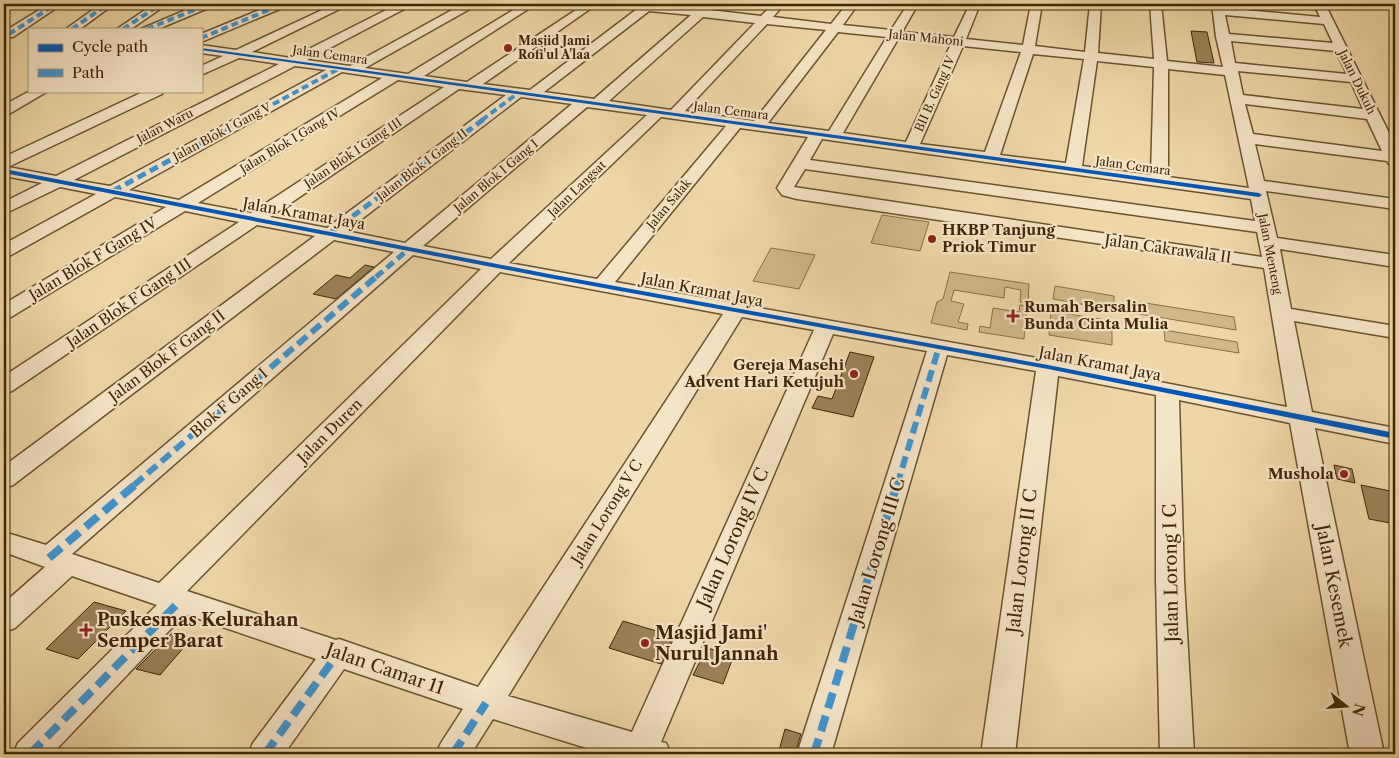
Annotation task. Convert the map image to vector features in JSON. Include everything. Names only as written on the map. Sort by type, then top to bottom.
[{"type":"street","points":[[8,36],[56,4]]},
{"type":"street","points":[[73,28],[108,4]]},
{"type":"street","points":[[125,28],[161,4]]},
{"type":"street","points":[[149,28],[209,4]]},
{"type":"street","points":[[202,32],[267,4]]},
{"type":"street","points":[[202,38],[283,4]]},
{"type":"street","points":[[202,71],[344,4]]},
{"type":"street","name":"Jalan Waru","points":[[4,209],[406,4]]},
{"type":"street","name":"Jalan Blok I Gang V","points":[[4,251],[341,70],[471,4]]},
{"type":"street","name":"Jalan Blok I Gang IV","points":[[183,205],[531,4]]},
{"type":"street","name":"Jalan Blok I Gang III","points":[[254,219],[460,86],[592,4]]},
{"type":"street","name":"Jalan Mahoni","points":[[620,4],[706,8],[763,20],[1161,64],[1357,79]]},
{"type":"street","points":[[674,115],[779,4]]},
{"type":"street","points":[[759,125],[853,4]]},
{"type":"street","points":[[834,136],[913,4]]},
{"type":"street","name":"BII B. Gang IV","points":[[911,147],[975,4]]},
{"type":"street","points":[[990,159],[1028,49],[1037,4]]},
{"type":"street","points":[[1063,233],[1070,169],[1091,56],[1096,4]]},
{"type":"street","points":[[1156,4],[1161,64],[1159,176],[1161,182]]},
{"type":"street","name":"Jalan Dukuh","points":[[1320,4],[1394,159]]},
{"type":"street","name":"Jalan Blok I Gang II","points":[[330,233],[649,5]]},
{"type":"street","name":"Jalan Blok I Gang I","points":[[410,248],[706,8]]},
{"type":"street","points":[[1218,8],[1328,21]]},
{"type":"street","name":"Jalan Menteng","points":[[1218,8],[1222,36],[1239,99],[1273,264],[1301,418]]},
{"type":"street","points":[[8,36],[28,34]]},
{"type":"street","points":[[1222,36],[1341,48]]},
{"type":"street","name":"Jalan Cemara","points":[[202,49],[341,70],[404,76],[521,95],[759,125],[1161,182],[1395,204]]},
{"type":"street","points":[[4,111],[39,92]]},
{"type":"street","points":[[4,163],[155,92]]},
{"type":"street","points":[[1239,99],[1374,115]]},
{"type":"street","name":"Jalan Langsat","points":[[496,265],[657,112]]},
{"type":"street","name":"Jalan Salak","points":[[602,285],[736,123]]},
{"type":"street","name":"Jalan Cakrawala II","points":[[818,134],[785,188],[788,192],[1273,264]]},
{"type":"street","points":[[1247,138],[1394,159]]},
{"type":"street","points":[[917,210],[938,151]]},
{"type":"street","points":[[801,164],[1066,200],[1267,235],[1395,261]]},
{"type":"street","name":"Jalan Kramat Jaya","points":[[4,171],[602,285],[732,316],[826,326],[1048,367],[1395,436]]},
{"type":"street","name":"Jalan Blok F Gang IV","points":[[4,313],[183,205]]},
{"type":"street","name":"Jalan Blok F Gang III","points":[[4,386],[254,219]]},
{"type":"street","name":"Jalan Blok F Gang II","points":[[4,479],[330,233]]},
{"type":"street","name":"Blok F Gang I","points":[[4,620],[58,561],[410,248]]},
{"type":"street","name":"Jalan Duren","points":[[30,754],[172,598],[496,265]]},
{"type":"street","points":[[1281,313],[1395,332]]},
{"type":"street","name":"Jalan Lorong V C","points":[[453,754],[732,316]]},
{"type":"street","name":"Jalan Lorong IV C","points":[[644,753],[826,326]]},
{"type":"street","name":"Jalan Lorong III C","points":[[814,754],[939,347]]},
{"type":"street","name":"Jalan Lorong II C","points":[[998,754],[1048,367]]},
{"type":"street","name":"Jalan Lorong I C","points":[[1167,392],[1169,406],[1170,580],[1177,754]]},
{"type":"street","name":"Jalan Kesemek","points":[[1301,418],[1367,754]]},
{"type":"street","name":"Jalan Camar 11","points":[[4,542],[339,652],[486,703],[644,753]]},
{"type":"street","points":[[265,754],[339,652]]},
{"type":"shaded area","points":[[882,215],[929,222],[920,251],[871,243]]},
{"type":"shaded area","points":[[771,248],[815,255],[799,289],[753,281]]},
{"type":"shaded area","points":[[950,272],[1029,284],[1028,303],[1020,302],[1021,290],[1005,287],[1004,298],[954,290],[951,301],[964,304],[958,322],[968,324],[967,330],[931,323],[937,302],[943,299]]},
{"type":"shaded area","points":[[1055,286],[1114,296],[1114,310],[1053,299]]},
{"type":"shaded area","points":[[1139,302],[1234,317],[1236,330],[1139,314]]},
{"type":"shaded area","points":[[1020,305],[1027,306],[1024,339],[979,332],[980,326],[990,328],[993,308],[1019,312]]},
{"type":"shaded area","points":[[1051,311],[1112,321],[1112,345],[1049,335]]},
{"type":"shaded area","points":[[1164,330],[1237,342],[1239,353],[1165,341]]},
{"type":"building","points":[[1191,31],[1207,32],[1214,63],[1197,62]]},
{"type":"building","points":[[365,265],[374,267],[336,299],[313,294],[336,275],[350,278]]},
{"type":"building","points":[[850,352],[874,357],[853,417],[812,408],[818,396],[832,399]]},
{"type":"building","name":"Mushola","points":[[1334,465],[1352,469],[1355,483],[1337,479]]},
{"type":"building","points":[[1361,485],[1395,492],[1395,524],[1369,519]]},
{"type":"building","name":"Puskesmas Kelurahan Semper Barat","points":[[94,602],[126,611],[78,659],[46,649]]},
{"type":"building","name":"Masjid Jami' Nurul Jannah","points":[[623,621],[673,636],[661,664],[609,648]]},
{"type":"building","points":[[173,632],[192,638],[160,675],[136,669]]},
{"type":"building","points":[[707,648],[734,655],[723,684],[693,675]]},
{"type":"building","points":[[785,729],[801,734],[795,754],[778,754]]},
{"type":"marked path","points":[[9,34],[56,4]]},
{"type":"marked path","points":[[73,28],[108,4]]},
{"type":"marked path","points":[[125,28],[161,4]]},
{"type":"marked path","points":[[149,28],[209,4]]},
{"type":"marked path","points":[[202,38],[283,4]]},
{"type":"marked path","points":[[113,191],[338,69]]},
{"type":"marked path","points":[[330,233],[518,93]]},
{"type":"marked path","points":[[49,558],[410,248]]},
{"type":"marked path","points":[[814,754],[939,347]]},
{"type":"marked path","points":[[30,754],[180,601]]},
{"type":"marked path","points":[[265,754],[339,652]]},
{"type":"marked path","points":[[453,754],[486,703]]},
{"type":"marked path","points":[[638,754],[640,750]]},
{"type":"cycle path","points":[[202,49],[1259,195]]},
{"type":"cycle path","points":[[4,171],[549,276],[1048,367],[1395,436]]},
{"type":"place","name":"Masjid Jami Rofi'ul A'laa","points":[[508,48]]},
{"type":"place","name":"HKBP Tanjung Priok Timur","points":[[932,239]]},
{"type":"place","name":"Rumah Bersalin Bunda Cinta Mulia","points":[[1013,316]]},
{"type":"place","name":"Gereja Masehi Advent Hari Ketujuh","points":[[854,374]]},
{"type":"place","name":"Mushola","points":[[1344,474]]},
{"type":"place","name":"Puskesmas Kelurahan Semper Barat","points":[[86,630]]},
{"type":"place","name":"Masjid Jami' Nurul Jannah","points":[[645,643]]}]
